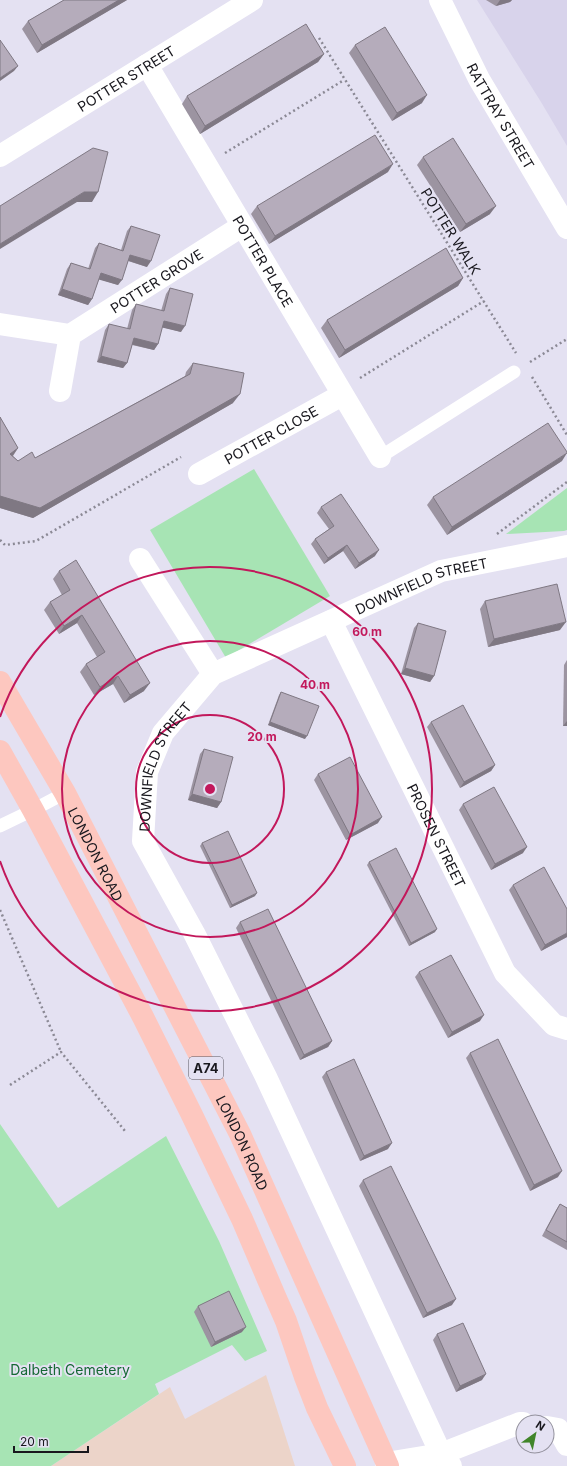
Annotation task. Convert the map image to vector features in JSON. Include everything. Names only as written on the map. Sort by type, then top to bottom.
[{"type":"main road","name":"LONDON ROAD","points":[[0,683],[65,793],[240,1134],[387,1464]]},
{"type":"main road","name":"A74","points":[[0,751],[143,1017],[191,1113],[242,1219],[286,1321],[317,1408],[345,1466]]},
{"type":"main road","points":[[242,1219],[272,1206]]},
{"type":"street","name":"POTTER STREET","points":[[0,156],[252,0]]},
{"type":"street","name":"RATTRAY STREET","points":[[440,0],[479,79],[567,228]]},
{"type":"street","name":"POTTER PLACE","points":[[147,65],[380,457]]},
{"type":"street","name":"POTTER GROVE","points":[[70,335],[242,226]]},
{"type":"street","points":[[0,324],[70,335],[60,391]]},
{"type":"street","name":"POTTER CLOSE","points":[[199,474],[341,392]]},
{"type":"street","name":"DOWNFIELD STREET","points":[[446,1460],[266,1077],[194,933],[143,841],[147,772],[163,733],[213,674],[441,570],[567,546]]},
{"type":"street","points":[[140,559],[213,674]]},
{"type":"street","name":"PROSEN STREET","points":[[331,620],[505,973],[554,1025],[567,1029]]},
{"type":"street","points":[[387,1464],[446,1460],[515,1426]]},
{"type":"street","points":[[555,1428],[558,1429],[567,1445]]},
{"type":"lane","points":[[380,457],[519,369]]},
{"type":"lane","points":[[0,826],[65,793]]},
{"type":"path","name":"POTTER WALK","points":[[319,38],[484,301],[519,369],[567,435]]},
{"type":"path","points":[[206,165],[344,80]]},
{"type":"path","points":[[341,392],[484,301]]},
{"type":"path","points":[[519,369],[567,339]]},
{"type":"path","points":[[0,540],[5,545],[36,541],[185,455],[199,474]]},
{"type":"path","points":[[497,535],[567,482]]},
{"type":"path","points":[[0,910],[61,1052],[125,1131]]},
{"type":"path","points":[[10,1085],[61,1052]]},
{"type":"shaded area","points":[[477,0],[567,0],[567,146],[541,102]]},
{"type":"shaded area","points":[[266,1375],[295,1466],[51,1466],[170,1387],[185,1419]]},
{"type":"green space","points":[[254,469],[330,596],[226,658],[150,530]]},
{"type":"green space","points":[[567,488],[567,530],[506,534]]},
{"type":"green space","name":"Dalbeth Cemetery","points":[[0,1124],[58,1208],[166,1136],[219,1241],[267,1351],[245,1361],[232,1345],[155,1384],[159,1394],[51,1466],[0,1466]]},
{"type":"building","points":[[64,0],[119,0],[42,45],[28,21]]},
{"type":"building","points":[[306,24],[324,54],[205,126],[187,96]]},
{"type":"building","points":[[385,27],[427,95],[397,113],[355,45]]},
{"type":"building","points":[[0,40],[18,66],[0,78]]},
{"type":"building","points":[[375,135],[393,164],[275,236],[257,206]]},
{"type":"building","points":[[453,138],[496,206],[466,224],[423,157]]},
{"type":"building","points":[[93,148],[108,152],[98,192],[84,192],[0,244],[0,206]]},
{"type":"building","points":[[131,226],[160,235],[151,261],[130,255],[122,280],[101,273],[92,299],[62,289],[71,263],[90,269],[99,243],[123,251]]},
{"type":"building","points":[[446,248],[463,278],[345,350],[327,320]]},
{"type":"building","points":[[170,288],[193,294],[185,326],[164,321],[158,344],[134,338],[127,363],[101,356],[109,324],[130,329],[136,304],[164,311]]},
{"type":"building","points":[[193,363],[244,373],[240,394],[40,508],[0,496],[0,417],[18,448],[10,454],[18,461],[32,452],[35,458],[190,374]]},
{"type":"building","points":[[548,423],[567,453],[452,527],[433,497]]},
{"type":"building","points":[[341,494],[379,550],[359,563],[347,545],[328,558],[315,539],[334,526],[321,507]]},
{"type":"building","points":[[76,560],[150,683],[130,695],[118,676],[100,687],[86,664],[105,652],[82,615],[64,626],[50,602],[70,590],[59,571]]},
{"type":"building","points":[[557,584],[566,622],[494,639],[485,601]]},
{"type":"building","points":[[418,623],[446,631],[434,676],[405,668]]},
{"type":"building","points":[[281,692],[319,706],[307,736],[270,722]]},
{"type":"building","points":[[463,705],[495,765],[464,782],[431,722]]},
{"type":"building","points":[[204,749],[233,757],[221,802],[192,794]]},
{"type":"building","points":[[350,757],[382,817],[350,835],[318,774]]},
{"type":"building","points":[[494,787],[527,847],[495,864],[463,804]]},
{"type":"building","points":[[228,831],[257,893],[232,905],[202,843]]},
{"type":"building","points":[[396,848],[437,929],[411,943],[369,862]]},
{"type":"building","points":[[544,867],[567,909],[567,933],[545,945],[513,885]]},
{"type":"building","points":[[268,909],[332,1041],[304,1055],[240,922]]},
{"type":"building","points":[[451,955],[484,1015],[452,1032],[419,972]]},
{"type":"building","points":[[498,1039],[562,1171],[534,1185],[470,1053]]},
{"type":"building","points":[[354,1059],[392,1143],[364,1156],[326,1072]]},
{"type":"building","points":[[391,1166],[456,1299],[427,1313],[363,1180]]},
{"type":"building","points":[[560,1204],[567,1208],[567,1242],[546,1230]]},
{"type":"building","points":[[229,1291],[246,1327],[215,1342],[198,1306]]},
{"type":"building","points":[[463,1323],[486,1374],[460,1386],[437,1334]]}]
